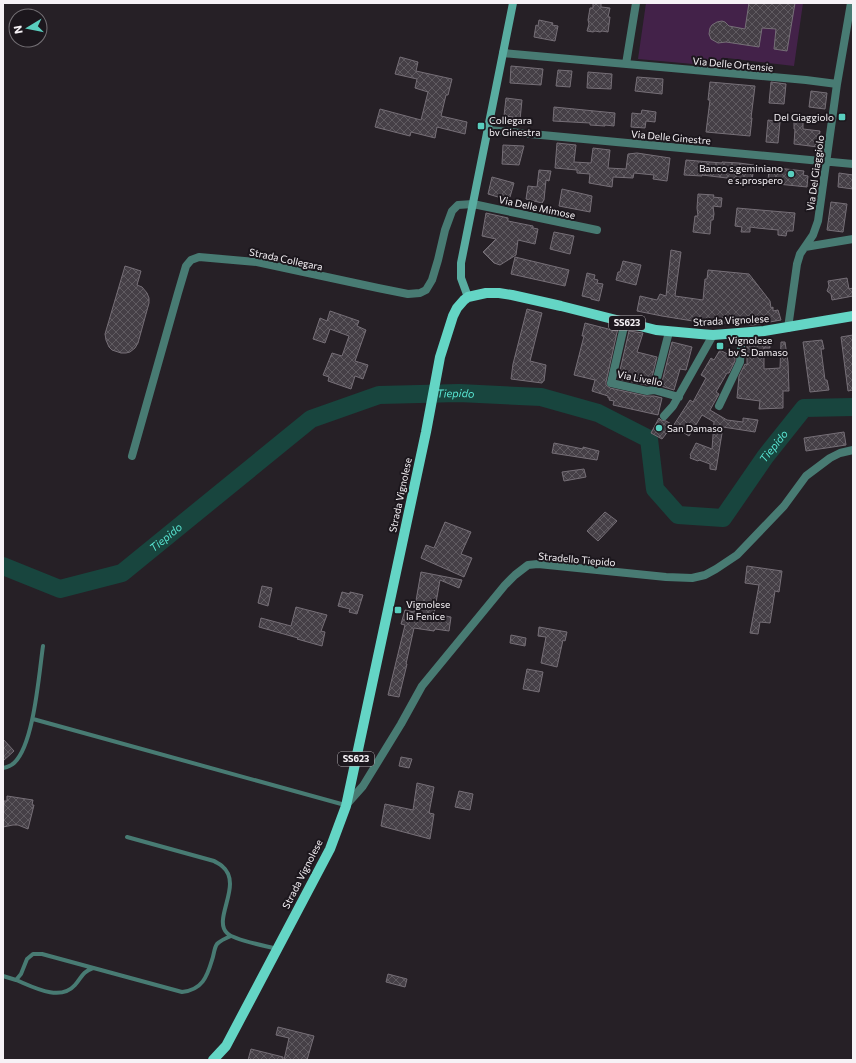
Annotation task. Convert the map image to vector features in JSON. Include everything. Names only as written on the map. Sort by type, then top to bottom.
[{"type":"main road","name":"Strada Vignolese","points":[[213,1060],[226,1046],[330,849],[346,806],[426,432],[440,357],[453,316],[460,304],[468,297],[486,293],[499,293],[560,306],[656,330],[713,335],[788,328],[853,316]]},
{"type":"street","points":[[468,297],[462,278],[461,268],[513,3]]},
{"type":"street","points":[[626,64],[636,3]]},
{"type":"street","name":"Via Del Giaggiolo","points":[[788,328],[797,264],[800,254],[813,236],[818,221],[837,84],[851,18],[851,3]]},
{"type":"street","name":"Via Delle Ortensie","points":[[503,53],[837,84]]},
{"type":"street","name":"Via Delle Ginestre","points":[[488,130],[853,164]]},
{"type":"street","name":"Via Delle Mimose","points":[[473,204],[597,230]]},
{"type":"street","name":"Strada Collegara","points":[[132,456],[186,266],[191,260],[199,257],[257,262],[408,294],[420,294],[426,290],[432,280],[445,230],[452,211],[458,205],[473,204]]},
{"type":"street","points":[[805,246],[853,239]]},
{"type":"street","name":"Via Livello","points":[[625,322],[611,383],[647,391],[654,390],[679,397]]},
{"type":"street","points":[[654,390],[669,332]]},
{"type":"street","points":[[719,406],[740,362],[742,333]]},
{"type":"street","points":[[664,416],[679,397],[713,335]]},
{"type":"street","name":"Stradello Tiepido","points":[[346,806],[363,786],[401,724],[422,686],[505,585],[528,565],[549,565],[666,577],[692,578],[705,575],[737,555],[784,506],[806,476],[830,458],[840,453],[853,450]]},
{"type":"lane","points":[[3,768],[13,764],[18,758],[29,734],[33,719],[43,646]]},
{"type":"lane","points":[[33,719],[346,806]]},
{"type":"lane","points":[[127,837],[214,861],[223,866],[229,875],[230,883],[230,892],[222,926],[226,933],[231,936],[277,949]]},
{"type":"lane","points":[[16,980],[22,974],[28,959],[34,954],[42,954],[182,992],[190,991],[197,988],[202,982],[207,973],[216,946],[222,940],[231,936]]},
{"type":"lane","points":[[3,976],[53,993],[63,992],[70,989],[86,971],[93,968]]},
{"type":"shaded area","points":[[646,3],[803,3],[794,66],[727,58],[726,67],[638,59]]},
{"type":"building","points":[[593,3],[601,3],[601,7],[610,8],[608,17],[610,17],[608,32],[587,31],[590,8],[593,8]]},
{"type":"building","points":[[749,3],[795,3],[787,51],[774,49],[776,29],[762,28],[759,47],[726,42],[718,43],[711,39],[709,34],[710,28],[717,22],[722,21],[729,26],[745,29]]},
{"type":"building","points":[[539,20],[553,23],[552,25],[558,26],[555,41],[534,37],[536,25],[538,26]]},
{"type":"building","points":[[400,57],[418,62],[416,71],[452,79],[441,116],[467,122],[465,134],[437,127],[435,138],[411,132],[410,136],[375,127],[380,109],[421,120],[428,92],[415,88],[417,79],[395,74]]},
{"type":"building","points":[[511,66],[543,69],[541,85],[510,83]]},
{"type":"building","points":[[558,70],[572,71],[570,87],[556,86]]},
{"type":"building","points":[[588,72],[612,74],[611,89],[587,88]]},
{"type":"building","points":[[637,77],[663,79],[662,94],[635,91]]},
{"type":"building","points":[[710,82],[755,86],[750,136],[706,132],[710,100],[708,100]]},
{"type":"building","points":[[771,82],[786,84],[784,104],[769,103]]},
{"type":"building","points":[[811,91],[827,93],[825,109],[809,107]]},
{"type":"building","points":[[506,98],[522,100],[520,120],[513,119],[513,117],[504,116]]},
{"type":"building","points":[[554,107],[615,113],[614,126],[553,121]]},
{"type":"building","points":[[642,110],[656,112],[655,122],[646,121],[645,128],[631,127],[632,113],[641,114]]},
{"type":"building","points":[[768,120],[780,122],[778,143],[766,142]]},
{"type":"building","points":[[794,120],[803,122],[803,129],[820,131],[818,147],[794,144]]},
{"type":"building","points":[[557,143],[576,145],[574,162],[591,163],[593,148],[610,150],[608,168],[626,169],[628,154],[637,153],[670,158],[667,181],[653,179],[654,175],[634,173],[633,178],[613,177],[612,187],[589,183],[590,174],[577,173],[577,170],[555,168]]},
{"type":"building","points":[[503,145],[524,146],[519,165],[502,164]]},
{"type":"building","points":[[686,160],[754,165],[752,181],[702,175],[684,175]]},
{"type":"building","points":[[769,167],[804,171],[803,175],[808,176],[807,187],[768,183]]},
{"type":"building","points":[[539,170],[551,171],[549,181],[546,180],[544,200],[542,203],[526,199],[528,186],[537,187]]},
{"type":"building","points":[[839,173],[853,175],[853,189],[838,187]]},
{"type":"building","points":[[492,177],[514,183],[510,197],[499,194],[498,197],[488,194]]},
{"type":"building","points":[[562,189],[592,196],[590,212],[559,206]]},
{"type":"building","points":[[698,194],[714,195],[713,197],[722,198],[721,207],[713,206],[714,214],[713,220],[711,220],[710,234],[693,232],[695,216],[698,216]]},
{"type":"building","points":[[831,202],[847,204],[843,232],[827,230]]},
{"type":"building","points":[[737,208],[795,213],[793,231],[787,231],[786,236],[778,235],[778,230],[750,227],[750,232],[741,232],[742,227],[735,226]]},
{"type":"building","points":[[486,213],[508,218],[508,221],[533,226],[533,228],[538,229],[535,244],[518,240],[516,255],[500,265],[494,263],[483,252],[496,239],[482,236]]},
{"type":"building","points":[[554,232],[574,236],[570,254],[550,249]]},
{"type":"building","points":[[671,250],[681,252],[675,296],[703,300],[705,279],[707,279],[708,270],[749,274],[770,301],[773,311],[778,310],[781,320],[753,325],[699,322],[637,311],[640,296],[657,300],[660,294],[666,296]]},
{"type":"building","points":[[515,257],[569,270],[565,286],[511,274]]},
{"type":"building","points":[[623,261],[641,265],[636,285],[616,280]]},
{"type":"building","points":[[125,266],[141,271],[137,285],[142,287],[147,293],[149,303],[138,343],[130,352],[121,353],[112,350],[109,347],[105,334]]},
{"type":"building","points":[[587,273],[595,275],[594,279],[598,280],[597,283],[603,284],[599,301],[582,296]]},
{"type":"building","points":[[847,278],[849,289],[853,288],[853,296],[832,300],[831,294],[827,291],[829,286],[828,281]]},
{"type":"building","points":[[527,309],[542,313],[530,361],[546,365],[544,381],[542,383],[511,379],[513,364]]},
{"type":"building","points":[[330,311],[359,321],[357,326],[366,330],[355,361],[368,365],[363,379],[355,376],[351,389],[328,381],[329,377],[323,375],[332,353],[342,356],[349,336],[330,329],[325,343],[313,339],[320,318],[327,321]]},
{"type":"building","points":[[585,323],[616,331],[616,328],[618,328],[606,385],[610,388],[662,398],[658,415],[613,405],[614,401],[609,400],[610,398],[608,398],[608,396],[592,391],[595,380],[574,375],[584,336],[582,336]]},
{"type":"building","points":[[629,331],[643,333],[637,352],[657,357],[650,385],[618,379]]},
{"type":"building","points":[[853,335],[853,390],[848,391],[841,337]]},
{"type":"building","points":[[769,340],[770,348],[764,348],[764,369],[780,368],[781,342],[785,342],[788,362],[789,391],[783,391],[783,408],[759,409],[760,401],[737,398],[739,376],[745,364],[747,365],[747,341]]},
{"type":"building","points":[[822,340],[824,349],[821,349],[825,380],[827,380],[829,390],[810,392],[803,342]]},
{"type":"building","points":[[672,342],[692,347],[686,370],[680,369],[674,390],[661,386]]},
{"type":"building","points":[[720,350],[735,358],[735,361],[716,392],[719,394],[710,410],[727,420],[743,422],[743,418],[758,420],[755,432],[723,427],[716,470],[710,469],[710,464],[690,458],[696,443],[712,449],[714,422],[702,415],[689,436],[673,426],[690,400],[693,402],[706,378],[701,375],[711,358],[714,360]]},
{"type":"building","name":"San Damaso","points":[[659,418],[673,425],[662,439],[651,433]]},
{"type":"building","points":[[844,432],[846,445],[806,451],[804,438]]},
{"type":"building","points":[[554,443],[599,451],[597,460],[552,453]]},
{"type":"building","points":[[584,469],[586,477],[564,481],[562,472]]},
{"type":"building","points":[[605,512],[617,521],[598,541],[587,531]]},
{"type":"building","points":[[445,522],[471,532],[461,554],[472,558],[464,577],[421,558],[426,545],[434,548]]},
{"type":"building","points":[[747,566],[782,571],[779,592],[775,591],[770,623],[760,622],[758,634],[750,633],[759,585],[745,583]]},
{"type":"building","points":[[421,572],[462,580],[459,588],[440,580],[434,614],[451,617],[449,631],[435,629],[434,631],[414,628],[399,697],[388,695],[405,625],[401,624],[405,610],[414,612]]},
{"type":"building","points":[[262,586],[272,588],[268,606],[258,603]]},
{"type":"building","points":[[342,592],[363,595],[357,614],[349,612],[350,609],[338,606]]},
{"type":"building","points":[[296,607],[327,615],[321,631],[325,632],[322,646],[259,627],[261,618],[291,626]]},
{"type":"building","points":[[539,627],[567,632],[565,641],[563,640],[557,667],[541,663],[546,637],[538,636]]},
{"type":"building","points":[[511,635],[526,638],[525,646],[510,643]]},
{"type":"building","points":[[527,669],[543,672],[539,692],[523,689]]},
{"type":"building","points":[[3,739],[14,751],[3,761]]},
{"type":"building","points":[[401,757],[412,759],[409,768],[399,766]]},
{"type":"building","points":[[417,783],[434,787],[429,813],[434,814],[430,839],[381,826],[385,804],[413,810]]},
{"type":"building","points":[[459,791],[473,794],[470,810],[455,807]]},
{"type":"building","points":[[7,796],[33,800],[32,805],[34,805],[28,829],[18,825],[3,827],[4,801],[7,801]]},
{"type":"building","points":[[388,974],[407,979],[405,987],[386,982]]},
{"type":"building","points":[[278,1027],[314,1036],[307,1060],[284,1060],[289,1038],[276,1035]]},
{"type":"building","points":[[251,1049],[283,1057],[283,1060],[248,1060]]},
{"type":"waterway","name":"Tiepido","points":[[3,566],[60,589],[122,573],[311,419],[379,395],[459,393],[541,397],[598,413],[649,439],[655,489],[678,515],[723,518],[765,457],[804,408],[853,407]]},
{"type":"place","name":"Del Giaggiolo","points":[[842,117]]},
{"type":"place","name":"Collegara bv Ginestra","points":[[481,126]]},
{"type":"place","name":"Banco s.geminiano e s.prospero","points":[[791,174]]},
{"type":"place","name":"Vignolese bv S. Damaso","points":[[720,346]]},
{"type":"place","name":"San Damaso","points":[[659,428]]},
{"type":"place","name":"Vignolese la Fenice","points":[[398,610]]}]
